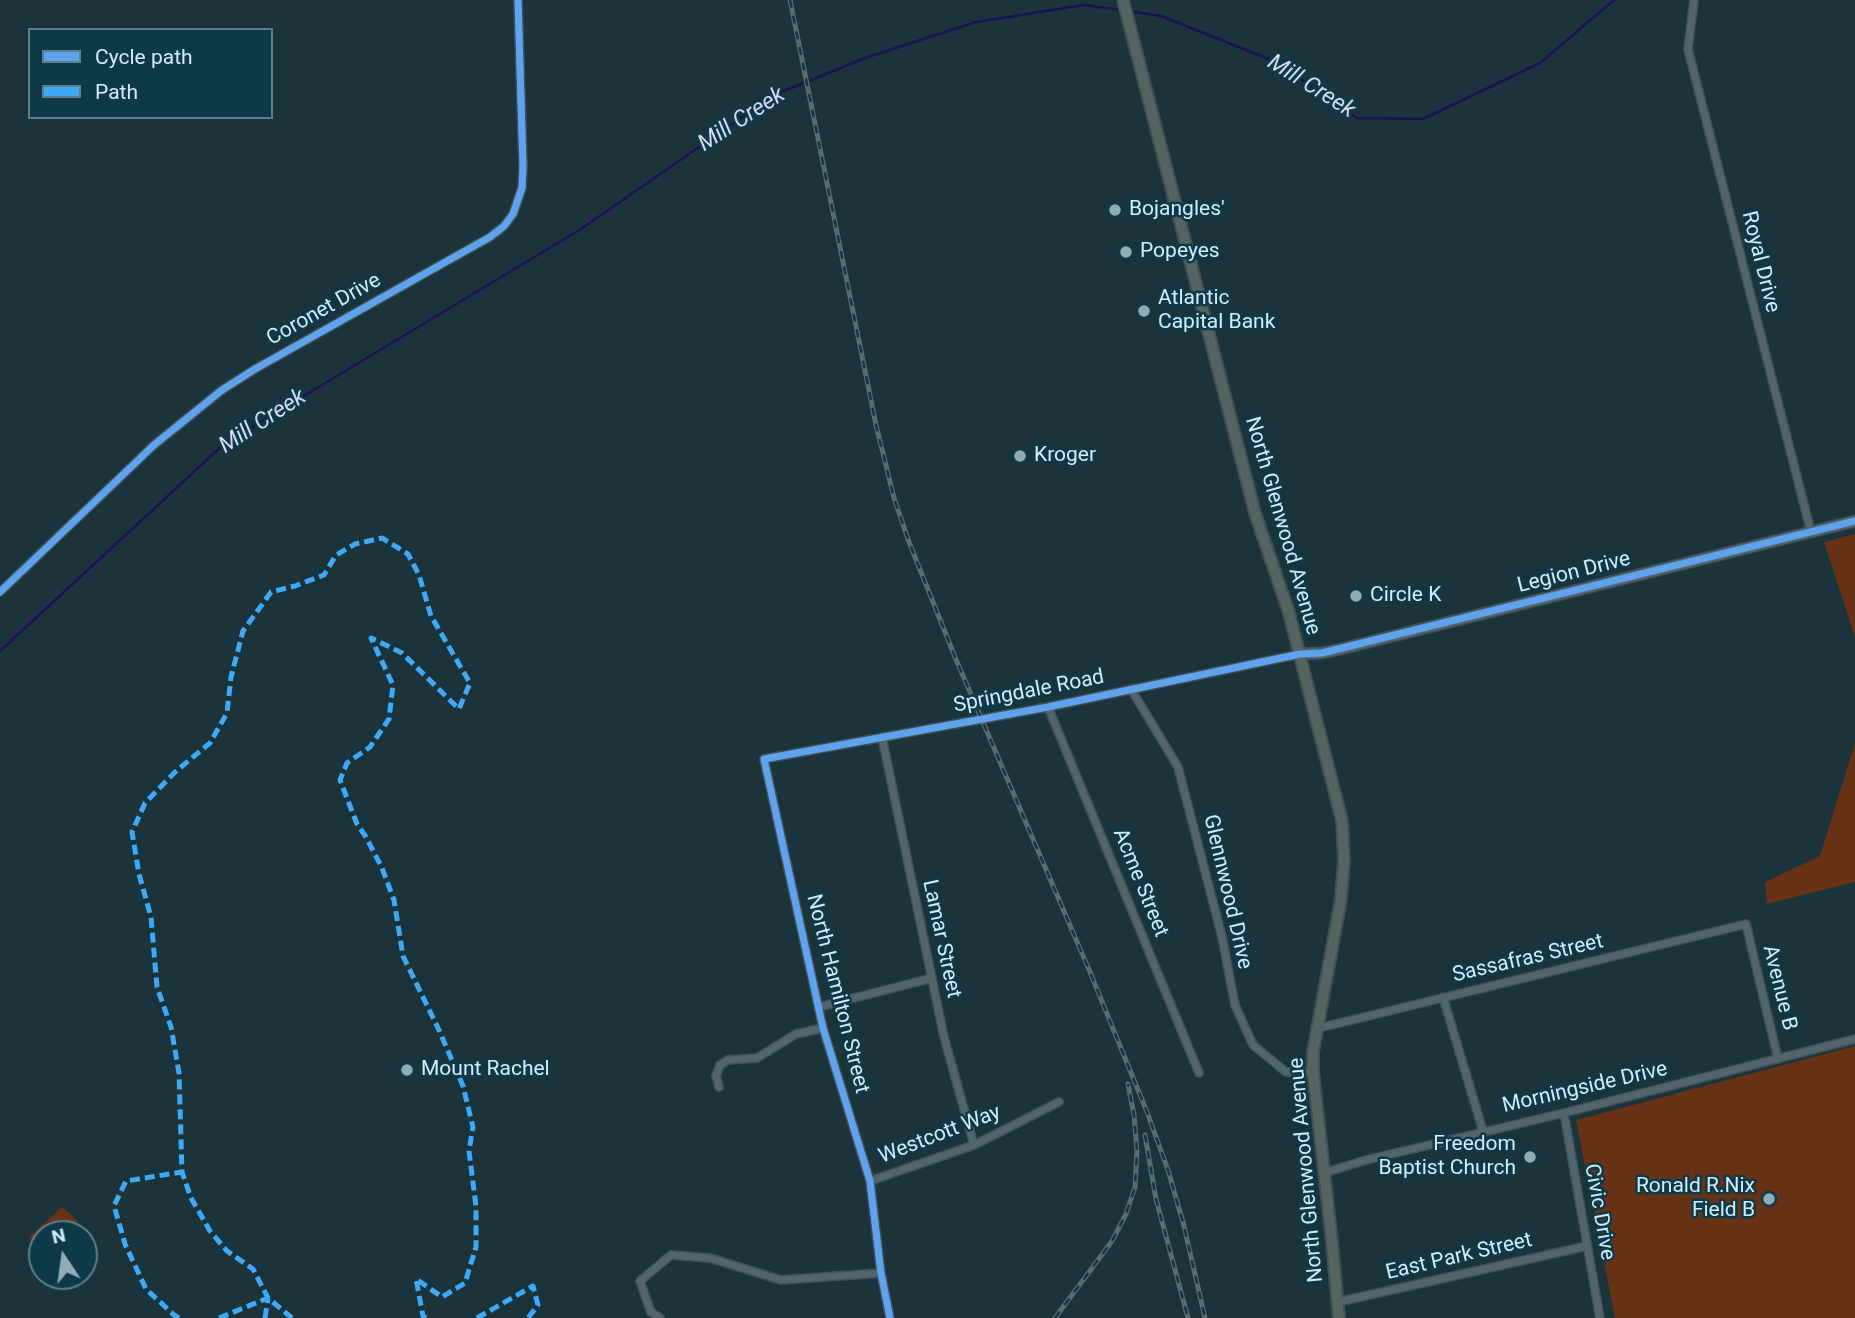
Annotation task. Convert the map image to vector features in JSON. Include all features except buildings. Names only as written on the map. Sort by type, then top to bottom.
[{"type":"main road","name":"North Glenwood Avenue","points":[[1123,0],[1255,513],[1289,613],[1342,821],[1344,846],[1341,899],[1313,1052],[1339,1318]]},
{"type":"street","name":"Coronet Drive","points":[[0,592],[154,444],[222,390],[490,237],[503,226],[513,214],[522,188],[518,0]]},
{"type":"street","name":"Royal Drive","points":[[1694,0],[1688,49],[1811,532]]},
{"type":"street","name":"Legion Drive","points":[[1300,654],[1322,653],[1855,521]]},
{"type":"street","name":"Springdale Road","points":[[765,760],[1048,707],[1300,654]]},
{"type":"street","name":"Glennwood Drive","points":[[1131,689],[1178,767],[1222,937],[1235,1006],[1252,1045],[1286,1072],[1313,1072]]},
{"type":"street","name":"Acme Street","points":[[1048,707],[1199,1073]]},
{"type":"street","name":"Lamar Street","points":[[882,737],[944,1037],[974,1145]]},
{"type":"street","name":"North Hamilton Street","points":[[765,760],[823,1028],[870,1181],[881,1273],[890,1318]]},
{"type":"street","name":"Sassafras Street","points":[[1319,1028],[1746,924]]},
{"type":"street","name":"Avenue B","points":[[1746,924],[1778,1059]]},
{"type":"street","points":[[819,1007],[932,978]]},
{"type":"street","points":[[1443,997],[1483,1131]]},
{"type":"street","points":[[719,1087],[716,1076],[720,1065],[728,1060],[757,1058],[796,1034],[823,1028]]},
{"type":"street","name":"Morningside Drive","points":[[1324,1173],[1366,1160],[1855,1039]]},
{"type":"street","name":"Westcott Way","points":[[870,1181],[974,1145],[1059,1102]]},
{"type":"street","name":"Civic Drive","points":[[1564,1113],[1600,1318]]},
{"type":"street","name":"East Park Street","points":[[1338,1302],[1587,1246]]},
{"type":"street","points":[[660,1318],[651,1312],[640,1281],[671,1255],[710,1258],[781,1280],[881,1273]]},
{"type":"shaded area","points":[[1855,534],[1855,637],[1824,542]]},
{"type":"shaded area","points":[[1855,743],[1855,882],[1767,904],[1765,882],[1820,856]]},
{"type":"shaded area","points":[[1855,1046],[1855,1318],[1615,1318],[1576,1120]]},
{"type":"shaded area","points":[[62,1207],[77,1220],[48,1220]]},
{"type":"waterway","name":"Mill Creek","points":[[1129,11],[1161,16],[1276,62],[1357,118],[1423,119],[1540,63],[1614,0]]},
{"type":"waterway","name":"Mill Creek","points":[[0,651],[224,444],[581,229],[774,95],[868,57],[976,22],[1084,5],[1122,10]]},
{"type":"railway","points":[[790,0],[876,425],[894,498],[955,657],[1147,1112],[1184,1226],[1205,1318]]},
{"type":"railway","points":[[1055,1318],[1112,1241],[1126,1214],[1135,1187],[1137,1151],[1128,1084]]},
{"type":"railway","points":[[1145,1135],[1156,1199],[1188,1318]]},
{"type":"marked path","points":[[292,1318],[268,1298],[253,1269],[227,1251],[210,1231],[191,1198],[182,1172],[179,1073],[171,1027],[157,987],[151,917],[139,874],[132,832],[145,803],[175,772],[210,743],[227,713],[231,677],[243,631],[271,592],[324,575],[336,555],[355,544],[382,538],[408,554],[419,575],[431,616],[470,683],[459,709],[402,653],[371,638],[393,685],[389,719],[370,747],[347,763],[340,780],[357,824],[382,868],[394,900],[403,956],[463,1086],[473,1127],[469,1151],[476,1206],[476,1247],[465,1283],[442,1297],[416,1279],[423,1316],[426,1318]]},
{"type":"marked path","points":[[179,1318],[146,1289],[125,1244],[114,1206],[126,1181],[182,1172]]},
{"type":"marked path","points":[[477,1318],[533,1286],[538,1305],[528,1318]]},
{"type":"marked path","points":[[219,1318],[268,1298]]},
{"type":"marked path","points":[[265,1318],[268,1298]]},
{"type":"cycle path","points":[[0,592],[154,445],[222,390],[490,237],[504,226],[513,214],[522,188],[518,0]]},
{"type":"cycle path","points":[[890,1318],[881,1273],[870,1181],[823,1028],[764,759],[1048,707],[1300,654],[1322,653],[1855,521]]},
{"type":"place","name":"Bojangles'","points":[[1115,210]]},
{"type":"place","name":"Popeyes","points":[[1126,252]]},
{"type":"place","name":"Atlantic Capital Bank","points":[[1144,311]]},
{"type":"place","name":"Kroger","points":[[1020,456]]},
{"type":"place","name":"Circle K","points":[[1356,596]]},
{"type":"place","name":"Mount Rachel","points":[[407,1070]]},
{"type":"place","name":"Freedom Baptist Church","points":[[1530,1157]]},
{"type":"place","name":"Ronald R.Nix Field B","points":[[1769,1199]]}]
